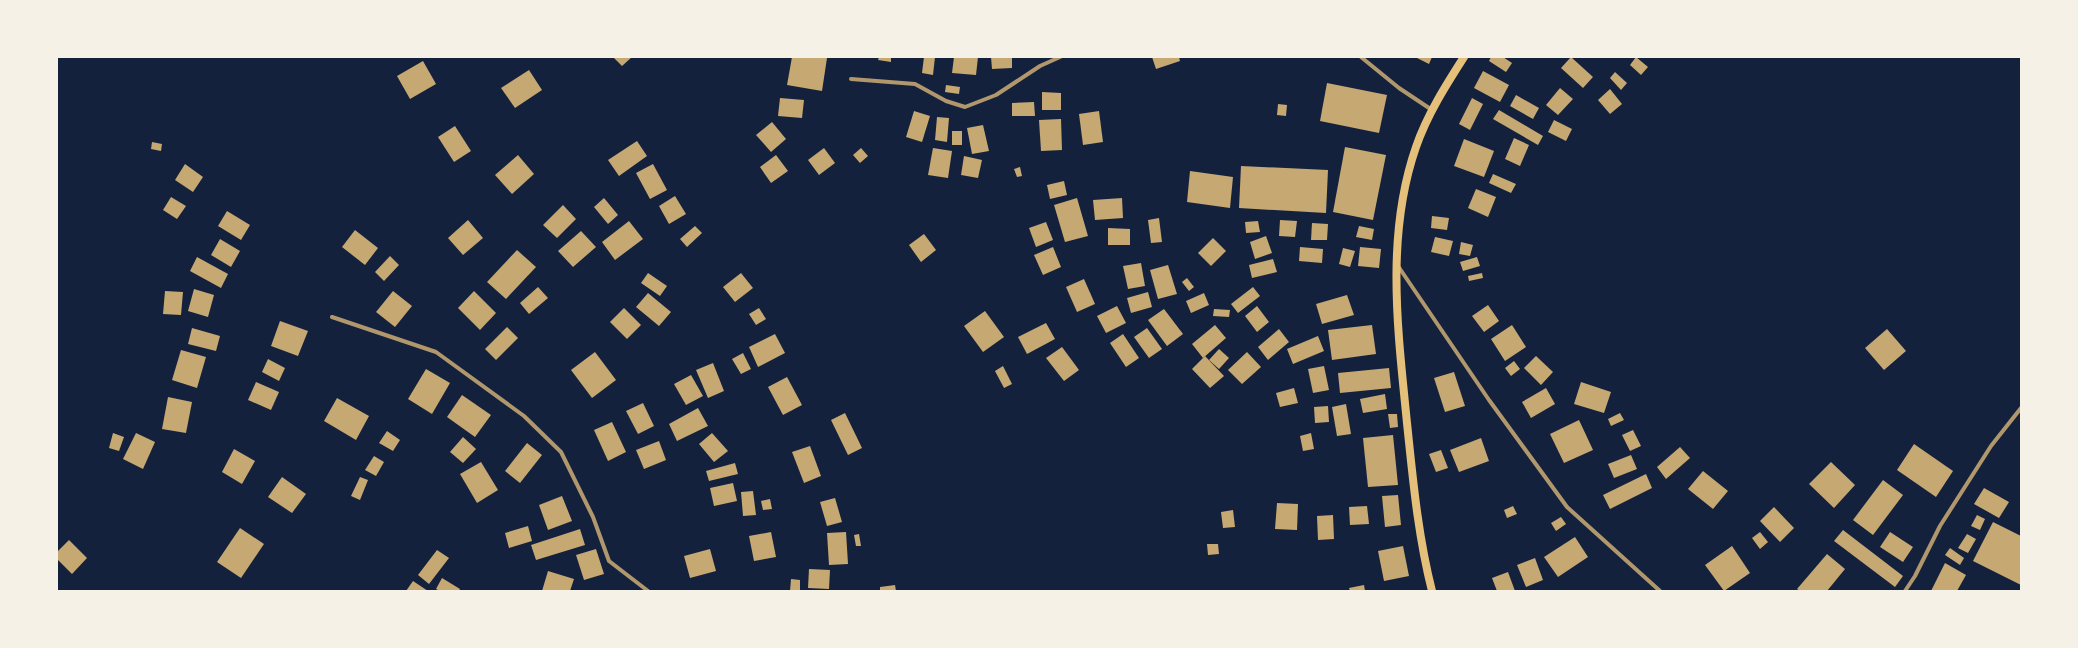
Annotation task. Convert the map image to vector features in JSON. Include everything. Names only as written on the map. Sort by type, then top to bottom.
[{"type":"main road","points":[[1432,591],[1426,566],[1414,483],[1401,363],[1397,234],[1405,187],[1416,147],[1432,110],[1464,57]]},
{"type":"street","points":[[851,79],[915,84],[946,101],[965,107],[996,95],[1040,66],[1060,57]]},
{"type":"street","points":[[1360,57],[1399,88],[1432,110]]},
{"type":"street","points":[[1397,264],[1493,406],[1567,507],[1660,591]]},
{"type":"street","points":[[332,317],[436,352],[524,416],[561,452],[593,517],[608,561],[648,591]]},
{"type":"street","points":[[1906,591],[1940,526],[1991,446],[2021,408]]},
{"type":"building","points":[[613,57],[632,57],[622,66]]},
{"type":"building","points":[[792,57],[827,58],[822,91],[787,85]]},
{"type":"building","points":[[879,57],[891,57],[891,62],[878,60]]},
{"type":"building","points":[[924,57],[935,57],[933,75],[922,73]]},
{"type":"building","points":[[954,57],[978,57],[976,75],[952,73]]},
{"type":"building","points":[[991,57],[1012,57],[1012,68],[992,69]]},
{"type":"building","points":[[1152,57],[1179,57],[1180,61],[1156,69]]},
{"type":"building","points":[[1415,57],[1432,57],[1429,64]]},
{"type":"building","points":[[1491,57],[1503,57],[1512,63],[1506,72],[1489,61]]},
{"type":"building","points":[[1571,57],[1593,77],[1583,88],[1561,68]]},
{"type":"building","points":[[1636,57],[1648,67],[1641,75],[1630,65]]},
{"type":"building","points":[[423,61],[436,84],[410,99],[397,76]]},
{"type":"building","points":[[529,70],[542,90],[515,108],[501,88]]},
{"type":"building","points":[[1483,71],[1509,85],[1500,102],[1474,88]]},
{"type":"building","points":[[1615,72],[1627,83],[1621,90],[1610,78]]},
{"type":"building","points":[[1327,83],[1387,95],[1379,133],[1320,121]]},
{"type":"building","points":[[946,85],[960,87],[959,94],[945,92]]},
{"type":"building","points":[[1560,88],[1573,99],[1558,115],[1546,105]]},
{"type":"building","points":[[1610,89],[1622,104],[1610,114],[1598,100]]},
{"type":"building","points":[[1042,92],[1061,93],[1061,110],[1042,110]]},
{"type":"building","points":[[1516,95],[1539,108],[1533,119],[1510,106]]},
{"type":"building","points":[[780,98],[804,100],[802,118],[778,116]]},
{"type":"building","points":[[1472,98],[1483,104],[1470,130],[1459,124]]},
{"type":"building","points":[[1034,102],[1035,116],[1012,116],[1012,103]]},
{"type":"building","points":[[1278,104],[1287,105],[1286,116],[1277,115]]},
{"type":"building","points":[[1499,110],[1543,136],[1538,145],[1493,119]]},
{"type":"building","points":[[914,111],[930,116],[922,142],[906,137]]},
{"type":"building","points":[[1099,111],[1103,142],[1083,145],[1079,114]]},
{"type":"building","points":[[937,117],[949,118],[947,142],[935,140]]},
{"type":"building","points":[[1061,119],[1062,150],[1041,151],[1039,120]]},
{"type":"building","points":[[1554,120],[1572,129],[1566,141],[1548,132]]},
{"type":"building","points":[[772,122],[786,139],[771,152],[756,135]]},
{"type":"building","points":[[983,125],[989,151],[972,154],[967,128]]},
{"type":"building","points":[[455,126],[471,151],[454,162],[438,137]]},
{"type":"building","points":[[952,131],[962,131],[962,145],[952,145]]},
{"type":"building","points":[[1514,138],[1529,145],[1520,166],[1505,159]]},
{"type":"building","points":[[1464,139],[1494,151],[1484,177],[1454,166]]},
{"type":"building","points":[[637,141],[647,156],[619,176],[608,160]]},
{"type":"building","points":[[152,142],[162,144],[161,151],[151,149]]},
{"type":"building","points":[[1345,147],[1386,155],[1373,220],[1333,212]]},
{"type":"building","points":[[824,148],[835,163],[819,175],[808,160]]},
{"type":"building","points":[[861,148],[868,156],[860,163],[853,155]]},
{"type":"building","points":[[933,148],[952,151],[948,178],[928,175]]},
{"type":"building","points":[[518,155],[534,174],[512,194],[495,175]]},
{"type":"building","points":[[776,155],[788,171],[771,183],[760,167]]},
{"type":"building","points":[[964,156],[982,160],[978,178],[961,175]]},
{"type":"building","points":[[185,164],[203,177],[193,192],[175,180]]},
{"type":"building","points":[[653,164],[667,190],[650,199],[636,173]]},
{"type":"building","points":[[1241,166],[1328,170],[1326,213],[1239,208]]},
{"type":"building","points":[[1020,167],[1022,176],[1017,177],[1014,169]]},
{"type":"building","points":[[1190,171],[1233,177],[1230,208],[1187,202]]},
{"type":"building","points":[[1493,174],[1516,184],[1511,193],[1489,183]]},
{"type":"building","points":[[1064,181],[1067,195],[1050,199],[1047,185]]},
{"type":"building","points":[[1476,189],[1496,197],[1488,217],[1468,208]]},
{"type":"building","points":[[675,196],[686,214],[669,224],[659,206]]},
{"type":"building","points":[[171,197],[186,206],[177,219],[163,210]]},
{"type":"building","points":[[604,198],[618,215],[608,224],[594,207]]},
{"type":"building","points":[[1077,198],[1088,236],[1065,242],[1054,205]]},
{"type":"building","points":[[1122,198],[1123,218],[1095,220],[1093,200]]},
{"type":"building","points":[[563,205],[576,219],[557,238],[543,225]]},
{"type":"building","points":[[227,211],[250,225],[241,240],[218,226]]},
{"type":"building","points":[[1432,216],[1449,218],[1447,230],[1431,228]]},
{"type":"building","points":[[1159,218],[1162,242],[1151,243],[1148,220]]},
{"type":"building","points":[[468,220],[483,238],[463,255],[448,238]]},
{"type":"building","points":[[1280,220],[1297,221],[1295,237],[1279,236]]},
{"type":"building","points":[[629,221],[643,239],[615,260],[602,242]]},
{"type":"building","points":[[1258,221],[1260,232],[1246,233],[1245,222]]},
{"type":"building","points":[[1046,222],[1053,240],[1036,247],[1029,228]]},
{"type":"building","points":[[1312,223],[1328,224],[1327,240],[1311,240]]},
{"type":"building","points":[[695,226],[702,233],[687,247],[680,239]]},
{"type":"building","points":[[1359,226],[1374,229],[1372,240],[1356,237]]},
{"type":"building","points":[[1108,228],[1130,229],[1130,245],[1108,245]]},
{"type":"building","points":[[355,230],[378,248],[365,265],[342,247]]},
{"type":"building","points":[[581,231],[596,247],[573,267],[558,251]]},
{"type":"building","points":[[924,234],[936,250],[921,262],[909,245]]},
{"type":"building","points":[[1266,236],[1272,253],[1255,259],[1250,242]]},
{"type":"building","points":[[1435,237],[1453,241],[1449,256],[1431,252]]},
{"type":"building","points":[[1213,238],[1226,251],[1211,266],[1198,253]]},
{"type":"building","points":[[220,239],[240,251],[231,267],[211,255]]},
{"type":"building","points":[[1461,242],[1473,245],[1470,256],[1459,254]]},
{"type":"building","points":[[1053,247],[1061,267],[1043,275],[1034,255]]},
{"type":"building","points":[[1300,247],[1323,249],[1322,263],[1299,261]]},
{"type":"building","points":[[1360,247],[1381,249],[1379,268],[1358,266]]},
{"type":"building","points":[[1343,248],[1355,251],[1350,267],[1339,264]]},
{"type":"building","points":[[517,250],[536,267],[506,299],[487,282]]},
{"type":"building","points":[[390,256],[399,265],[384,281],[375,272]]},
{"type":"building","points":[[197,257],[228,274],[221,288],[190,271]]},
{"type":"building","points":[[1477,257],[1480,266],[1463,271],[1460,262]]},
{"type":"building","points":[[1273,259],[1277,272],[1252,278],[1249,265]]},
{"type":"building","points":[[1141,263],[1145,286],[1128,289],[1123,266]]},
{"type":"building","points":[[1168,265],[1177,294],[1158,299],[1150,270]]},
{"type":"building","points":[[648,273],[667,286],[660,296],[641,283]]},
{"type":"building","points":[[741,273],[753,288],[735,302],[723,287]]},
{"type":"building","points":[[1482,273],[1483,278],[1469,281],[1468,276]]},
{"type":"building","points":[[1187,278],[1194,287],[1189,291],[1182,282]]},
{"type":"building","points":[[1084,279],[1095,304],[1077,312],[1066,287]]},
{"type":"building","points":[[538,287],[548,298],[529,314],[520,303]]},
{"type":"building","points":[[1253,287],[1260,296],[1238,313],[1231,304]]},
{"type":"building","points":[[194,289],[214,295],[208,317],[188,311]]},
{"type":"building","points":[[165,291],[183,292],[181,315],[163,314]]},
{"type":"building","points":[[393,291],[412,306],[395,327],[376,312]]},
{"type":"building","points":[[474,291],[496,313],[480,330],[458,308]]},
{"type":"building","points":[[1148,292],[1152,307],[1131,313],[1127,298]]},
{"type":"building","points":[[648,293],[671,312],[659,326],[636,307]]},
{"type":"building","points":[[1204,293],[1209,305],[1191,313],[1186,301]]},
{"type":"building","points":[[1347,295],[1354,315],[1322,324],[1316,304]]},
{"type":"building","points":[[1488,305],[1499,321],[1484,332],[1472,316]]},
{"type":"building","points":[[1117,306],[1126,323],[1106,333],[1097,316]]},
{"type":"building","points":[[1257,306],[1269,322],[1257,332],[1245,316]]},
{"type":"building","points":[[624,308],[641,325],[627,339],[610,322]]},
{"type":"building","points":[[759,308],[766,319],[756,325],[749,314]]},
{"type":"building","points":[[1164,309],[1183,334],[1167,346],[1148,320]]},
{"type":"building","points":[[1214,309],[1230,310],[1229,317],[1213,316]]},
{"type":"building","points":[[985,311],[1004,337],[983,352],[964,326]]},
{"type":"building","points":[[280,321],[308,331],[298,356],[271,346]]},
{"type":"building","points":[[1046,323],[1055,339],[1027,354],[1018,337]]},
{"type":"building","points":[[1215,325],[1226,338],[1203,358],[1192,344]]},
{"type":"building","points":[[1372,325],[1376,354],[1332,360],[1328,330]]},
{"type":"building","points":[[1512,325],[1526,347],[1505,361],[1491,339]]},
{"type":"building","points":[[507,327],[518,338],[496,360],[485,349]]},
{"type":"building","points":[[192,328],[220,336],[216,351],[188,344]]},
{"type":"building","points":[[1147,328],[1162,349],[1149,358],[1134,337]]},
{"type":"building","points":[[1279,329],[1289,342],[1268,360],[1258,347]]},
{"type":"building","points":[[1887,329],[1906,351],[1884,370],[1865,348]]},
{"type":"building","points":[[775,334],[785,353],[758,367],[749,347]]},
{"type":"building","points":[[1123,334],[1139,358],[1126,367],[1110,343]]},
{"type":"building","points":[[1318,336],[1324,351],[1293,364],[1287,349]]},
{"type":"building","points":[[1062,347],[1079,370],[1064,381],[1046,358]]},
{"type":"building","points":[[1219,349],[1229,358],[1219,369],[1209,360]]},
{"type":"building","points":[[181,350],[206,357],[197,388],[172,380]]},
{"type":"building","points":[[595,352],[616,380],[592,398],[571,370]]},
{"type":"building","points":[[1247,352],[1261,367],[1242,384],[1228,370]]},
{"type":"building","points":[[743,353],[751,369],[741,374],[732,359]]},
{"type":"building","points":[[1205,356],[1224,376],[1210,388],[1192,369]]},
{"type":"building","points":[[1536,356],[1553,372],[1541,385],[1524,368]]},
{"type":"building","points":[[268,359],[285,368],[279,381],[262,372]]},
{"type":"building","points":[[1514,361],[1520,369],[1511,376],[1505,368]]},
{"type":"building","points":[[713,363],[724,391],[708,398],[696,370]]},
{"type":"building","points":[[1003,366],[1012,384],[1004,388],[995,371]]},
{"type":"building","points":[[1324,366],[1329,390],[1313,393],[1308,369]]},
{"type":"building","points":[[1389,368],[1391,388],[1340,393],[1338,373]]},
{"type":"building","points":[[426,369],[450,383],[432,414],[408,399]]},
{"type":"building","points":[[1454,372],[1465,406],[1445,412],[1434,378]]},
{"type":"building","points":[[691,375],[703,396],[686,405],[674,384]]},
{"type":"building","points":[[787,377],[802,405],[783,415],[768,387]]},
{"type":"building","points":[[256,382],[279,392],[271,410],[248,400]]},
{"type":"building","points":[[1581,382],[1611,392],[1604,413],[1574,404]]},
{"type":"building","points":[[1294,388],[1298,403],[1280,407],[1276,393]]},
{"type":"building","points":[[1546,388],[1555,404],[1531,418],[1522,402]]},
{"type":"building","points":[[1385,394],[1387,409],[1363,413],[1360,399]]},
{"type":"building","points":[[462,395],[491,415],[475,437],[447,417]]},
{"type":"building","points":[[168,397],[192,402],[186,433],[162,429]]},
{"type":"building","points":[[337,398],[369,416],[356,440],[324,421]]},
{"type":"building","points":[[643,403],[654,426],[638,434],[626,411]]},
{"type":"building","points":[[1346,404],[1351,434],[1337,436],[1332,407]]},
{"type":"building","points":[[1328,406],[1329,422],[1315,423],[1314,407]]},
{"type":"building","points":[[698,408],[708,426],[677,441],[669,424]]},
{"type":"building","points":[[845,413],[862,448],[848,455],[831,420]]},
{"type":"building","points":[[1620,413],[1624,420],[1611,426],[1608,419]]},
{"type":"building","points":[[1388,414],[1397,414],[1398,427],[1390,428]]},
{"type":"building","points":[[1579,420],[1593,450],[1564,463],[1550,434]]},
{"type":"building","points":[[612,422],[626,452],[608,461],[594,430]]},
{"type":"building","points":[[1633,430],[1641,446],[1630,451],[1622,435]]},
{"type":"building","points":[[387,431],[400,440],[393,451],[379,443]]},
{"type":"building","points":[[113,433],[124,437],[119,451],[109,448]]},
{"type":"building","points":[[136,433],[155,442],[143,469],[123,459]]},
{"type":"building","points":[[712,433],[728,451],[714,462],[699,444]]},
{"type":"building","points":[[1311,433],[1314,449],[1303,451],[1300,436]]},
{"type":"building","points":[[1393,435],[1398,485],[1368,487],[1363,438]]},
{"type":"building","points":[[463,437],[476,449],[463,463],[450,452]]},
{"type":"building","points":[[1481,438],[1489,461],[1459,472],[1450,450]]},
{"type":"building","points":[[659,441],[666,460],[644,469],[636,450]]},
{"type":"building","points":[[527,443],[542,455],[520,483],[505,471]]},
{"type":"building","points":[[1914,444],[1953,471],[1936,497],[1897,470]]},
{"type":"building","points":[[810,446],[821,476],[804,483],[792,452]]},
{"type":"building","points":[[1680,447],[1690,458],[1666,479],[1657,467]]},
{"type":"building","points":[[234,449],[255,461],[242,484],[222,472]]},
{"type":"building","points":[[1441,450],[1448,468],[1436,472],[1429,454]]},
{"type":"building","points":[[1631,455],[1637,469],[1614,478],[1608,464]]},
{"type":"building","points":[[374,456],[384,462],[376,476],[365,470]]},
{"type":"building","points":[[481,462],[498,490],[477,503],[460,474]]},
{"type":"building","points":[[1831,462],[1855,485],[1834,508],[1809,484]]},
{"type":"building","points":[[735,463],[738,474],[709,481],[706,471]]},
{"type":"building","points":[[1703,471],[1728,491],[1713,509],[1688,489]]},
{"type":"building","points":[[1646,474],[1652,488],[1610,509],[1603,495]]},
{"type":"building","points":[[282,477],[306,494],[292,513],[268,497]]},
{"type":"building","points":[[360,477],[368,480],[360,500],[351,496]]},
{"type":"building","points":[[1883,480],[1903,495],[1873,535],[1853,520]]},
{"type":"building","points":[[733,483],[737,501],[714,506],[710,488]]},
{"type":"building","points":[[1984,488],[2009,502],[1999,518],[1974,504]]},
{"type":"building","points":[[753,491],[756,515],[743,516],[741,492]]},
{"type":"building","points":[[1398,495],[1401,525],[1385,527],[1382,496]]},
{"type":"building","points":[[562,496],[572,521],[548,530],[539,505]]},
{"type":"building","points":[[835,498],[842,522],[827,526],[820,502]]},
{"type":"building","points":[[770,499],[772,509],[763,510],[761,501]]},
{"type":"building","points":[[1277,503],[1298,504],[1297,530],[1275,529]]},
{"type":"building","points":[[1367,506],[1369,524],[1350,525],[1349,507]]},
{"type":"building","points":[[1513,506],[1517,514],[1507,518],[1504,510]]},
{"type":"building","points":[[1774,507],[1794,528],[1780,542],[1760,521]]},
{"type":"building","points":[[1233,510],[1235,527],[1223,528],[1221,512]]},
{"type":"building","points":[[1333,515],[1334,539],[1318,540],[1317,516]]},
{"type":"building","points":[[1977,515],[1985,519],[1980,530],[1971,526]]},
{"type":"building","points":[[1561,517],[1566,524],[1556,531],[1551,523]]},
{"type":"building","points":[[1993,522],[2021,536],[2021,585],[1973,561]]},
{"type":"building","points":[[528,526],[532,541],[509,548],[505,533]]},
{"type":"building","points":[[240,528],[264,544],[241,578],[217,562]]},
{"type":"building","points":[[580,529],[585,545],[536,560],[531,545]]},
{"type":"building","points":[[1843,530],[1903,576],[1895,587],[1834,541]]},
{"type":"building","points":[[771,532],[776,557],[754,561],[749,536]]},
{"type":"building","points":[[846,532],[848,564],[829,565],[827,533]]},
{"type":"building","points":[[1760,532],[1768,542],[1760,549],[1752,538]]},
{"type":"building","points":[[1890,532],[1913,547],[1903,562],[1880,547]]},
{"type":"building","points":[[859,534],[861,546],[856,546],[854,535]]},
{"type":"building","points":[[1967,534],[1976,539],[1968,553],[1958,548]]},
{"type":"building","points":[[1575,537],[1588,557],[1558,577],[1544,557]]},
{"type":"building","points":[[69,540],[87,558],[72,574],[57,559],[57,552]]},
{"type":"building","points":[[1207,544],[1218,544],[1219,554],[1208,555]]},
{"type":"building","points":[[1403,546],[1409,576],[1384,581],[1378,551]]},
{"type":"building","points":[[1732,546],[1750,573],[1724,591],[1705,565]]},
{"type":"building","points":[[1950,548],[1964,558],[1960,565],[1945,555]]},
{"type":"building","points":[[596,549],[604,574],[584,580],[576,555]]},
{"type":"building","points":[[710,549],[716,571],[690,578],[684,556]]},
{"type":"building","points":[[437,550],[449,558],[429,584],[418,575]]},
{"type":"building","points":[[1827,554],[1845,569],[1827,591],[1800,591],[1797,589]]},
{"type":"building","points":[[1535,558],[1543,580],[1526,587],[1517,565]]},
{"type":"building","points":[[1945,563],[1966,575],[1957,591],[1931,591]]},
{"type":"building","points":[[809,569],[830,570],[829,589],[808,588]]},
{"type":"building","points":[[548,571],[574,579],[570,591],[542,591]]},
{"type":"building","points":[[1508,572],[1515,591],[1497,591],[1492,578]]},
{"type":"building","points":[[442,578],[460,589],[459,591],[440,591],[436,589]]},
{"type":"building","points":[[791,579],[800,580],[800,591],[790,591]]},
{"type":"building","points":[[413,581],[428,591],[406,591]]},
{"type":"building","points":[[895,585],[896,591],[880,591],[880,587]]},
{"type":"building","points":[[1364,585],[1365,591],[1350,591],[1349,588]]}]
